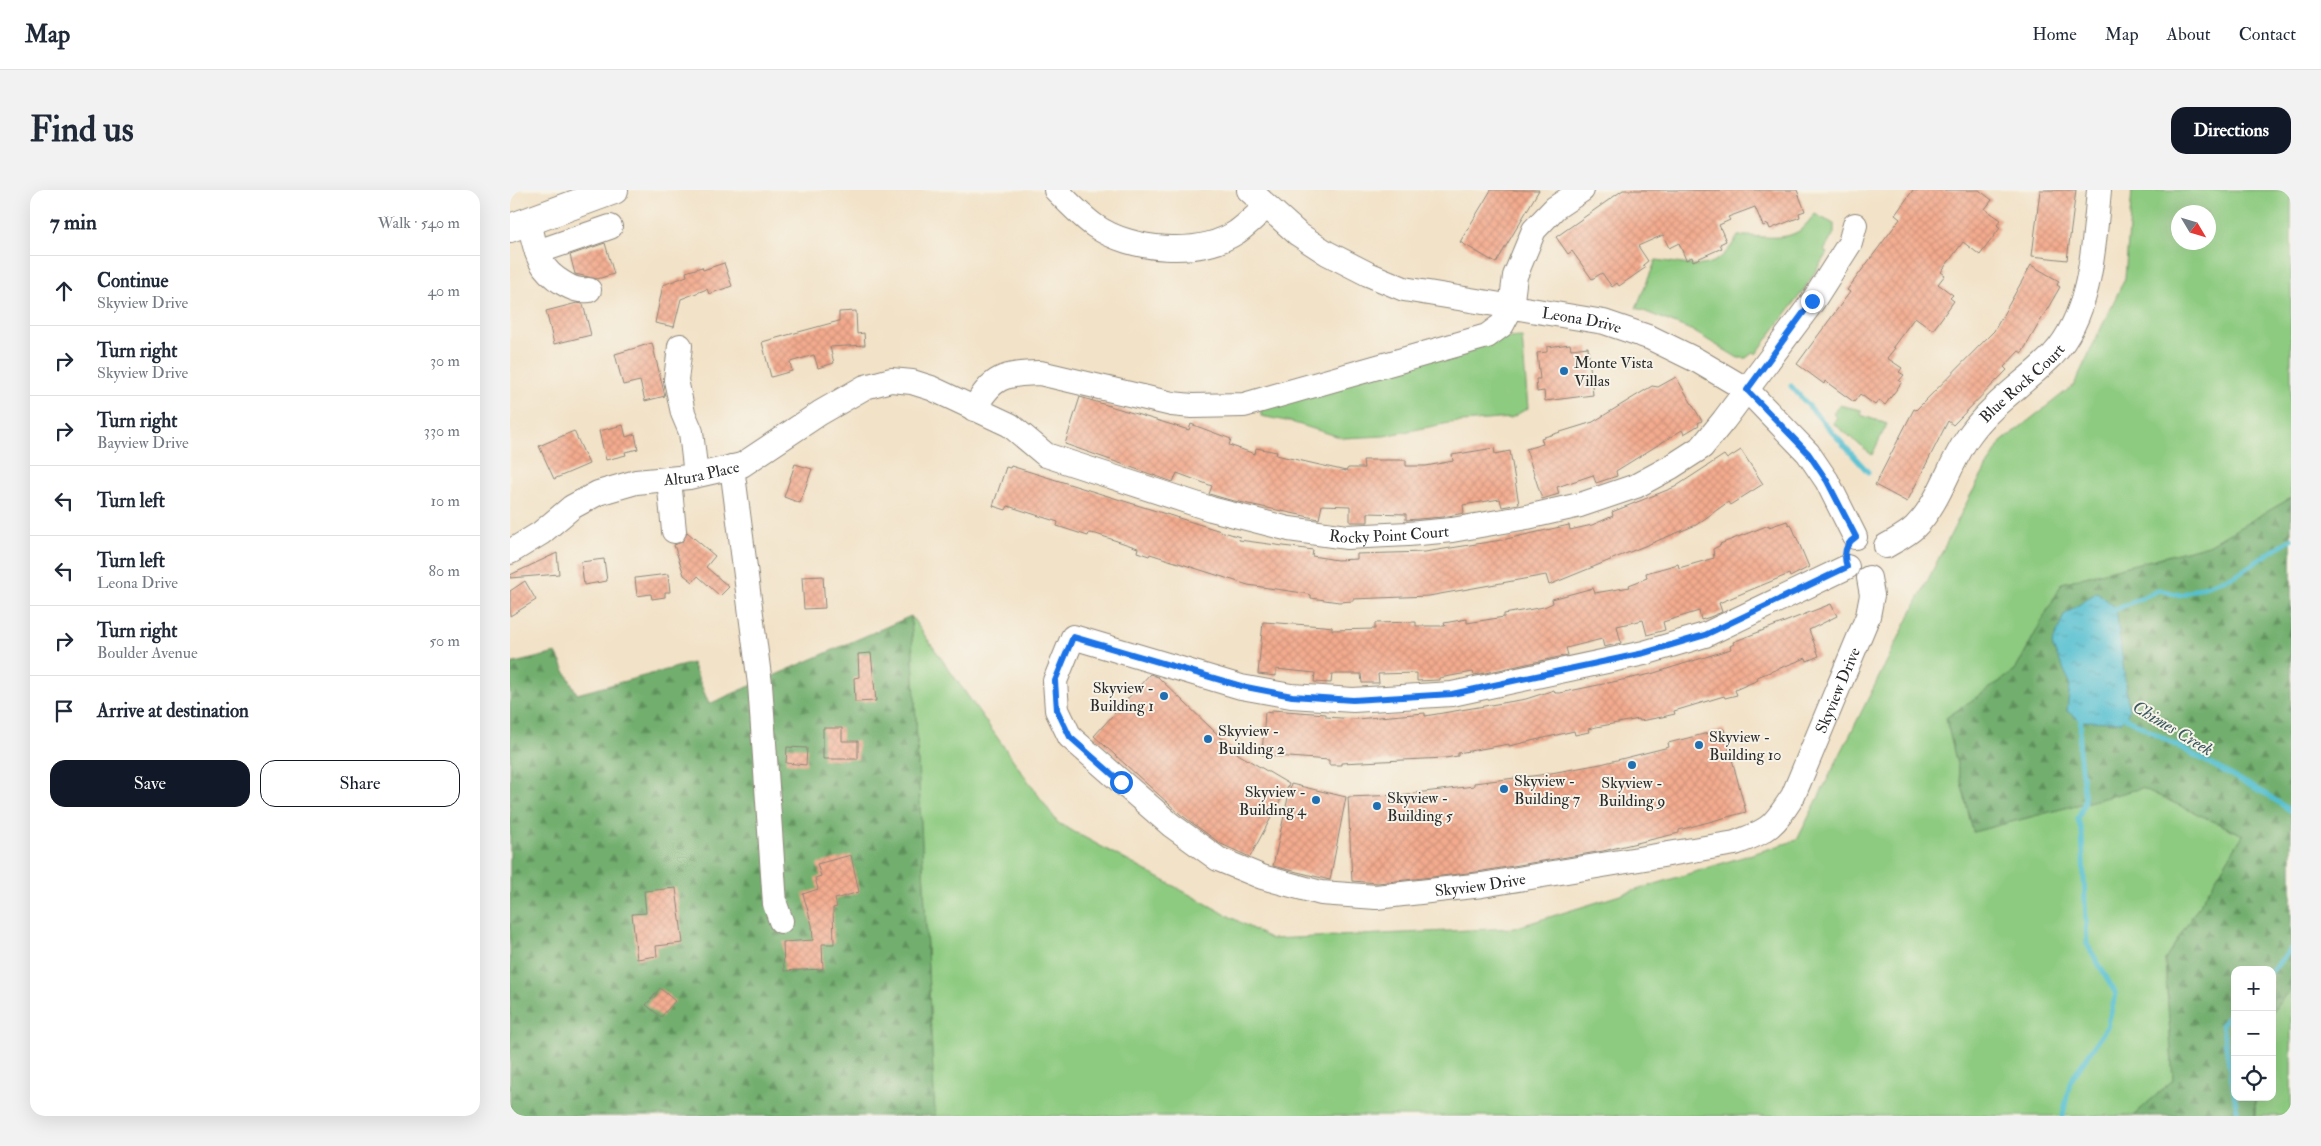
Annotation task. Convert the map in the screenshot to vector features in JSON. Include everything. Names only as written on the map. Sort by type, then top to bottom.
[{"type":"main road","points":[[519,224],[614,190]]},
{"type":"street","points":[[1056,190],[1095,226],[1120,240],[1151,247],[1180,249],[1210,243],[1236,233],[1266,207]]},
{"type":"street","name":"Leona Drive","points":[[1249,190],[1266,207],[1305,239],[1368,274],[1404,288],[1511,308],[1560,313],[1604,322],[1651,338],[1698,361],[1747,390],[1808,453],[1827,481],[1856,537]]},
{"type":"street","points":[[974,409],[984,391],[996,380],[1020,374],[1040,373],[1172,404],[1192,406],[1244,405],[1487,336],[1502,325],[1511,308],[1515,276],[1534,230],[1556,208],[1582,190]]},
{"type":"street","name":"Blue Rock Court","points":[[1886,546],[1914,528],[1926,514],[1969,435],[1985,416],[2055,352],[2071,327],[2084,299],[2092,262],[2099,190]]},
{"type":"street","points":[[519,224],[537,252],[546,272],[578,291],[589,290]]},
{"type":"street","name":"Rocky Point Court","points":[[890,380],[912,382],[925,386],[1010,425],[1046,455],[1211,509],[1288,529],[1347,536],[1452,530],[1527,517],[1580,505],[1636,486],[1702,447],[1747,390],[1812,301],[1850,243],[1855,225]]},
{"type":"street","points":[[537,252],[610,227]]},
{"type":"street","points":[[680,346],[676,380],[683,413],[691,432],[696,475]]},
{"type":"street","name":"Altura Place","points":[[510,552],[546,529],[572,507],[598,492],[636,482],[696,475],[742,465],[820,413],[865,387],[890,380]]},
{"type":"street","points":[[732,467],[760,684],[775,904],[781,921]]},
{"type":"street","points":[[669,478],[674,531]]},
{"type":"street","points":[[1870,534],[1880,538],[1886,546],[1889,555],[1886,569],[1878,575],[1869,578],[1854,575],[1847,567],[1845,558],[1846,548],[1856,537],[1870,534]]},
{"type":"street","name":"Skyview Drive","points":[[1847,567],[1705,635],[1635,655],[1452,694],[1353,700],[1292,696],[1224,682],[1073,637],[1055,681],[1057,710],[1070,737],[1171,826],[1218,859],[1262,877],[1321,893],[1376,897],[1482,885],[1650,858],[1736,843],[1765,832],[1779,818],[1793,796],[1868,616],[1872,595],[1869,578]]},
{"type":"green space","points":[[2132,190],[2291,190],[2291,498],[2209,545],[2062,583],[2015,671],[1946,718],[1973,832],[2142,788],[2243,835],[2165,960],[2173,1080],[2133,1116],[935,1116],[911,616],[1058,823],[1271,939],[1514,928],[1797,840],[1970,496],[2001,442],[2074,385],[2125,278]]},
{"type":"green space","points":[[1815,214],[1834,224],[1834,233],[1824,251],[1827,253],[1803,291],[1756,354],[1754,352],[1746,358],[1738,358],[1691,330],[1636,308],[1656,260],[1703,265],[1721,257],[1738,236],[1777,237],[1792,234],[1799,231]]},
{"type":"green space","points":[[1499,336],[1505,338],[1522,337],[1528,408],[1511,418],[1449,423],[1384,436],[1343,438],[1291,422],[1261,416],[1261,407]]},
{"type":"green space","points":[[1839,405],[1861,410],[1861,415],[1887,424],[1872,455],[1833,423],[1837,417],[1833,414]]},
{"type":"green space","points":[[2291,498],[2291,988],[2276,1007],[2276,966],[2231,966],[2231,1101],[2255,1101],[2255,1116],[2133,1116],[2173,1080],[2165,960],[2243,835],[2142,788],[1973,832],[1946,718],[2015,671],[2062,583],[2209,545]]},
{"type":"green space","points":[[911,616],[935,1116],[510,1116],[510,664],[556,653],[577,694],[692,663],[709,704]]},
{"type":"green space","points":[[2291,988],[2291,1116],[2255,1116],[2255,1101],[2276,1101],[2276,1007]]},
{"type":"water","points":[[2097,592],[2116,608],[2129,712],[2121,722],[2080,721],[2067,711],[2070,683],[2052,645],[2064,615]]},
{"type":"building","points":[[1491,190],[1539,190],[1496,263],[1460,242]]},
{"type":"building","points":[[1623,190],[1797,190],[1805,211],[1799,213],[1800,217],[1770,229],[1768,224],[1763,226],[1755,207],[1728,217],[1730,220],[1719,225],[1726,241],[1720,244],[1722,248],[1693,261],[1692,257],[1686,260],[1679,243],[1669,248],[1663,235],[1638,246],[1648,261],[1643,265],[1645,268],[1619,286],[1617,283],[1612,287],[1602,273],[1592,279],[1572,251],[1568,254],[1556,237]]},
{"type":"building","points":[[1913,190],[1979,190],[1992,200],[1985,209],[2001,220],[1997,225],[2000,228],[1980,255],[1963,242],[1941,272],[1945,275],[1938,284],[1953,295],[1950,298],[1954,301],[1933,330],[1915,317],[1893,347],[1895,348],[1887,358],[1902,368],[1899,372],[1904,375],[1899,381],[1902,382],[1885,405],[1879,400],[1875,405],[1860,394],[1854,402],[1825,381],[1824,384],[1797,364],[1850,292],[1847,290],[1900,219],[1895,215]]},
{"type":"building","points":[[2040,190],[2076,190],[2067,260],[2032,256]]},
{"type":"building","points":[[605,243],[614,274],[597,279],[575,274],[570,255]]},
{"type":"building","points":[[724,263],[732,286],[709,294],[707,289],[681,299],[674,327],[655,323],[663,285],[687,276],[686,272],[702,267],[703,270]]},
{"type":"building","points":[[2031,265],[2059,281],[2057,285],[2060,287],[2022,353],[2019,351],[2004,367],[2007,370],[1953,425],[1948,421],[1907,502],[1875,485],[1914,409],[1916,410],[1994,331]]},
{"type":"building","points":[[577,303],[583,304],[591,335],[554,344],[546,311]]},
{"type":"building","points":[[856,311],[857,334],[864,333],[865,345],[830,347],[834,363],[818,368],[814,355],[790,362],[792,371],[771,377],[762,342],[839,321],[839,312]]},
{"type":"building","points":[[652,343],[665,396],[645,401],[640,381],[623,385],[615,354]]},
{"type":"building","points":[[1570,344],[1571,349],[1588,347],[1593,395],[1545,401],[1544,391],[1537,392],[1536,379],[1540,379],[1537,353],[1547,352],[1547,347]]},
{"type":"building","points":[[1676,377],[1702,421],[1698,423],[1699,425],[1684,434],[1682,430],[1616,471],[1617,476],[1596,483],[1593,475],[1557,487],[1559,494],[1542,499],[1526,449],[1543,444],[1541,438],[1593,422],[1652,386],[1658,387]]},
{"type":"building","points":[[1080,397],[1189,430],[1191,424],[1231,439],[1229,445],[1255,454],[1256,448],[1277,452],[1276,455],[1346,471],[1348,468],[1364,468],[1363,460],[1406,460],[1406,466],[1426,466],[1453,461],[1452,455],[1494,448],[1495,454],[1510,451],[1519,504],[1502,507],[1500,499],[1463,505],[1464,513],[1406,520],[1406,514],[1368,513],[1368,522],[1350,522],[1350,506],[1322,505],[1319,519],[1230,500],[1209,494],[1212,486],[1177,473],[1173,482],[1065,444]]},
{"type":"building","points":[[623,425],[626,437],[635,434],[638,449],[625,452],[626,455],[606,460],[599,431]]},
{"type":"building","points":[[574,431],[589,464],[554,479],[539,446]]},
{"type":"building","points":[[1741,450],[1763,484],[1730,505],[1728,502],[1696,525],[1549,585],[1546,575],[1429,596],[1353,599],[1353,601],[1339,602],[1311,598],[1311,595],[1303,593],[1248,585],[1150,554],[1149,556],[1137,552],[1138,548],[1096,534],[1089,533],[1088,536],[1057,526],[1058,522],[1008,506],[1006,510],[993,506],[1006,467],[1010,468],[1011,466],[1240,537],[1239,540],[1313,550],[1312,556],[1337,560],[1357,559],[1357,554],[1425,552],[1502,540],[1569,525],[1570,530],[1592,525],[1613,516],[1612,512],[1675,487],[1724,455],[1727,459]]},
{"type":"building","points":[[795,464],[812,469],[800,503],[784,497]]},
{"type":"building","points":[[1787,521],[1789,525],[1791,524],[1809,567],[1790,577],[1789,574],[1719,603],[1722,612],[1701,620],[1699,611],[1663,622],[1665,630],[1647,635],[1643,620],[1617,626],[1621,643],[1604,647],[1602,639],[1566,648],[1568,655],[1474,675],[1473,672],[1439,678],[1439,680],[1417,681],[1417,673],[1378,674],[1379,683],[1362,683],[1361,674],[1332,674],[1331,683],[1314,682],[1315,673],[1276,669],[1276,676],[1258,674],[1263,622],[1324,626],[1332,627],[1332,630],[1375,629],[1375,623],[1416,622],[1416,626],[1445,626],[1444,623],[1467,619],[1467,623],[1504,617],[1504,614],[1544,607],[1553,603],[1552,599],[1593,588],[1595,593],[1630,587],[1629,585],[1647,578],[1646,573],[1678,564],[1679,568],[1714,558],[1713,549],[1720,544],[1769,525],[1769,527]]},
{"type":"building","points":[[687,532],[715,556],[706,567],[729,587],[720,596],[698,576],[693,582],[684,575],[674,545],[682,542]]},
{"type":"building","points":[[557,553],[559,574],[510,578],[510,575]]},
{"type":"building","points":[[604,559],[607,581],[584,585],[581,562]]},
{"type":"building","points":[[668,574],[670,592],[665,592],[665,597],[652,599],[651,594],[637,596],[635,578]]},
{"type":"building","points":[[823,576],[825,608],[804,609],[802,577]]},
{"type":"building","points":[[525,581],[536,600],[510,616],[510,591]]},
{"type":"building","points":[[1831,604],[1837,616],[1809,630],[1819,656],[1807,661],[1806,658],[1757,677],[1758,680],[1735,690],[1737,695],[1725,698],[1724,696],[1674,711],[1675,714],[1596,727],[1588,729],[1589,732],[1575,735],[1574,731],[1509,746],[1509,744],[1458,753],[1458,756],[1445,758],[1329,765],[1329,760],[1262,755],[1265,712],[1272,713],[1272,710],[1326,714],[1326,717],[1356,719],[1425,713],[1425,716],[1526,699],[1554,690],[1555,693],[1560,693],[1651,674],[1731,649],[1730,646],[1734,644],[1733,642]]},
{"type":"building","points":[[871,653],[876,701],[855,702],[854,678],[859,677],[858,654]]},
{"type":"building","points":[[1150,674],[1158,677],[1238,754],[1289,784],[1250,857],[1221,844],[1180,814],[1094,736]]},
{"type":"building","points":[[823,728],[842,728],[842,741],[858,741],[858,759],[823,759]]},
{"type":"building","points":[[1724,729],[1746,812],[1679,830],[1679,833],[1603,851],[1477,872],[1378,883],[1352,881],[1348,797],[1399,795],[1474,786],[1474,783],[1540,775],[1601,764],[1669,747],[1668,743]]},
{"type":"building","points":[[787,747],[807,748],[806,765],[786,763]]},
{"type":"building","points":[[1291,784],[1346,797],[1330,880],[1273,866]]},
{"type":"building","points":[[851,855],[859,892],[835,899],[837,907],[833,908],[834,944],[822,944],[823,969],[784,971],[783,942],[813,940],[812,925],[803,894],[818,889],[815,878],[821,876],[817,864]]},
{"type":"building","points":[[676,888],[683,943],[656,946],[657,956],[637,959],[632,914],[646,913],[644,891]]},
{"type":"building","points":[[660,988],[675,1001],[661,1017],[646,1005]]},
{"type":"waterway","points":[[1791,386],[1868,472]]},
{"type":"waterway","points":[[2113,611],[2159,590],[2180,595],[2236,575],[2291,539]]},
{"type":"waterway","name":"Chimes Creek","points":[[2121,713],[2126,718],[2266,794],[2291,811]]},
{"type":"waterway","points":[[2063,1116],[2070,1082],[2107,1027],[2116,994],[2087,944],[2082,833],[2078,819],[2085,801],[2079,750],[2081,717]]},
{"type":"waterway","points":[[2276,966],[2291,949]]},
{"type":"waterway","points":[[2233,1011],[2222,1024],[2238,1116]]},
{"type":"place","name":"Monte Vista Villas","points":[[1564,371]]},
{"type":"place","name":"Skyview - Building 1","points":[[1164,696]]},
{"type":"place","name":"Skyview - Building 2","points":[[1208,739]]},
{"type":"place","name":"Skyview - Building 10","points":[[1699,745]]},
{"type":"place","name":"Skyview - Building 9","points":[[1632,765]]},
{"type":"place","name":"Skyview - Building 7","points":[[1504,789]]},
{"type":"place","name":"Skyview - Building 4","points":[[1316,800]]},
{"type":"place","name":"Skyview - Building 5","points":[[1377,806]]},
{"type":"route","points":[[1121,782],[1070,737],[1057,710],[1055,681],[1073,637],[1188,672],[1241,686],[1292,696],[1353,700],[1452,694],[1541,677],[1644,653],[1705,635],[1822,581],[1847,567],[1845,558],[1846,548],[1856,537],[1827,481],[1808,453],[1747,390],[1812,301]]}]
